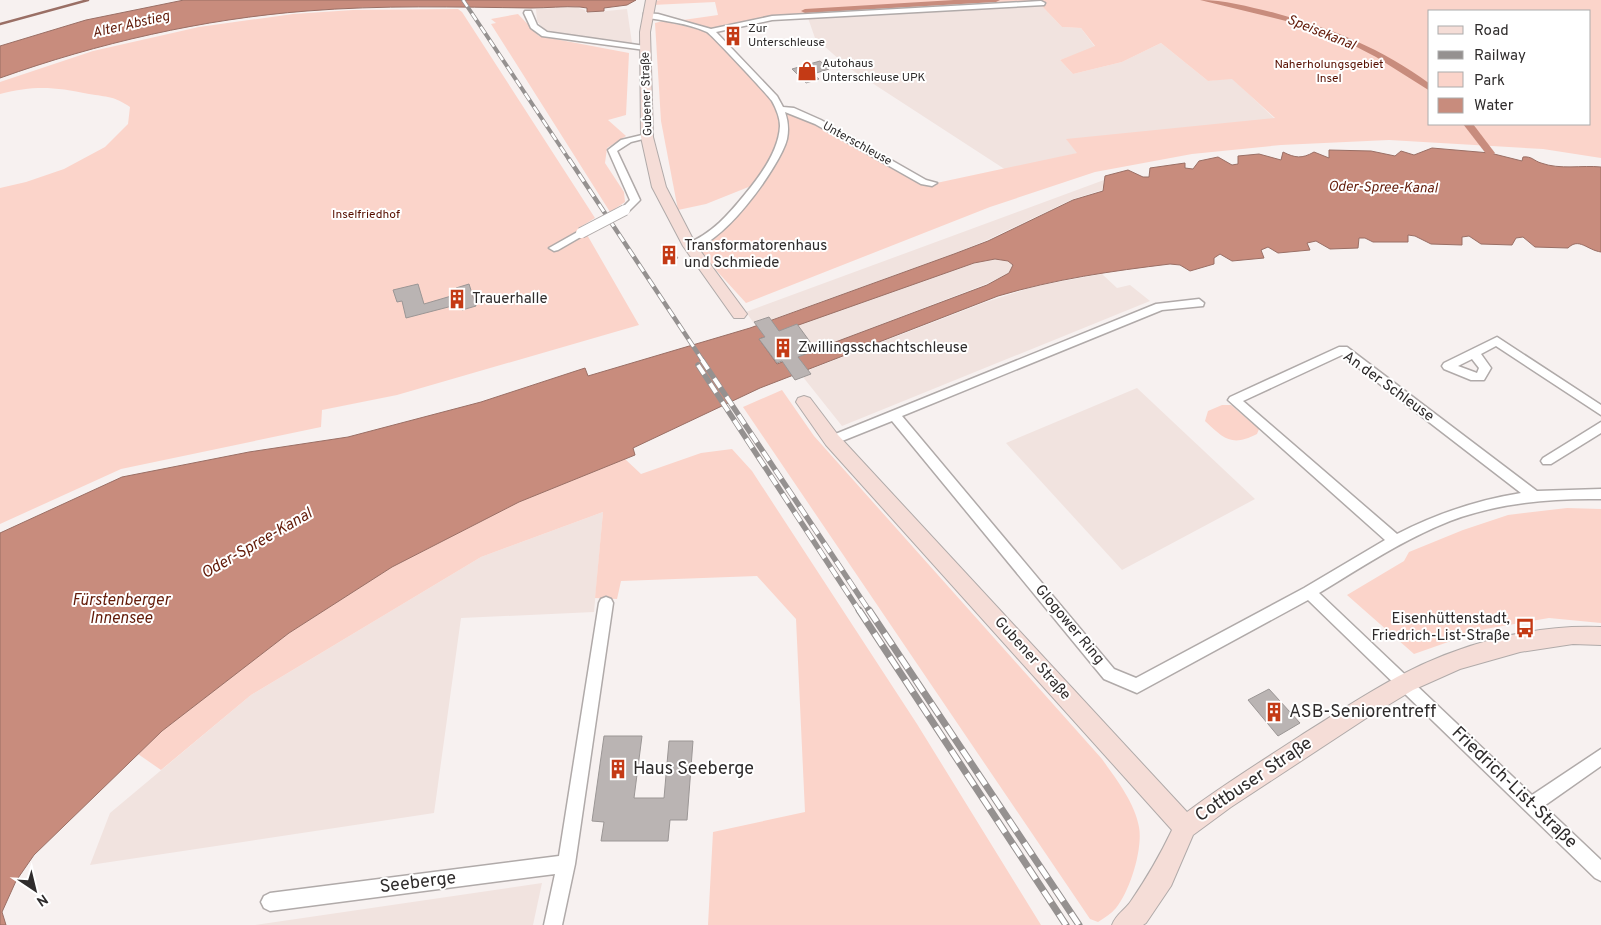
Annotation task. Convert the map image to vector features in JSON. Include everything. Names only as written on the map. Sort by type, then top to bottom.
[{"type":"main road","name":"Gubener Straße","points":[[651,1],[647,16],[645,48],[647,137],[659,187],[690,246],[738,314]]},
{"type":"main road","name":"Gubener Straße","points":[[804,402],[832,440],[1185,827]]},
{"type":"main road","name":"Cottbuser Straße","points":[[1185,827],[1231,794],[1357,712],[1406,683],[1457,660],[1520,643],[1573,635],[1601,636]]},
{"type":"main road","points":[[1124,925],[1137,914],[1162,877],[1185,827]]},
{"type":"street","points":[[647,16],[658,16],[711,31],[787,17],[1041,3]]},
{"type":"street","points":[[528,13],[534,26],[545,34],[645,48]]},
{"type":"street","points":[[690,246],[704,240],[745,201],[764,175],[780,147],[785,128],[780,110],[774,98],[711,31]]},
{"type":"street","name":"Unterschleuse","points":[[780,110],[791,110],[818,122],[924,182],[932,183]]},
{"type":"street","points":[[554,248],[625,210],[634,200],[630,185],[615,160],[612,150],[619,143],[634,138],[647,137]]},
{"type":"street","points":[[832,440],[1160,307],[1199,303]]},
{"type":"street","points":[[1473,352],[1497,341],[1601,410]]},
{"type":"street","name":"An der Schleuse","points":[[1396,541],[1234,400],[1343,350],[1533,495]]},
{"type":"street","name":"Glogower Ring","points":[[894,416],[1109,674],[1137,686],[1309,592]]},
{"type":"street","points":[[1547,461],[1601,427]]},
{"type":"street","points":[[1406,683],[1309,592],[1396,541],[1446,518],[1482,506],[1533,495],[1582,492],[1601,494]]},
{"type":"street","points":[[553,925],[566,864],[606,602]]},
{"type":"street","name":"Friedrich-List-Straße","points":[[1406,683],[1601,872]]},
{"type":"street","points":[[1531,805],[1601,757]]},
{"type":"street","name":"Seeberge","points":[[270,902],[566,864]]},
{"type":"shaded area","points":[[1040,4],[1062,27],[1081,28],[1095,47],[1060,60],[1073,74],[1122,62],[1161,43],[1208,81],[1232,78],[1275,119],[1067,140],[1078,153],[1006,170],[849,68],[815,38],[808,18]]},
{"type":"shaded area","points":[[575,7],[585,10],[586,13],[627,9],[632,43],[616,43],[546,32],[537,21],[536,9]]},
{"type":"shaded area","name":"Zwillingsschachtschleuse","points":[[1104,180],[1102,190],[1073,199],[953,254],[770,320],[768,317],[753,322],[746,312]]},
{"type":"shaded area","points":[[995,259],[1008,261],[1013,265],[1009,273],[986,284],[798,356],[781,331],[974,263]]},
{"type":"shaded area","name":"Zwillingsschachtschleuse","points":[[1102,274],[1117,288],[1130,285],[1150,301],[842,426],[803,377],[811,374],[809,370],[986,302],[1036,286]]},
{"type":"shaded area","points":[[1137,388],[1255,499],[1122,570],[1006,443]]},
{"type":"shaded area","points":[[603,512],[594,612],[461,618],[434,813],[90,865],[110,813],[251,695],[481,557]]},
{"type":"shaded area","points":[[542,883],[533,925],[255,925]]},
{"type":"green space","name":"Naherholungsgebiet Insel","points":[[661,0],[1601,0],[1601,158],[1543,149],[1389,140],[1281,145],[1192,154],[1095,172],[990,207],[746,303],[695,247],[706,242],[783,148],[783,110],[816,123],[927,185],[1077,153],[1066,139],[1275,118],[1232,79],[1208,81],[1161,43],[1122,62],[1073,74],[1060,60],[1095,46],[1081,28],[1062,27],[1039,3],[788,16],[712,31],[676,21],[718,15],[715,2],[652,5],[653,1]]},
{"type":"green space","name":"Inselfriedhof","points":[[458,9],[462,12],[595,218],[582,226],[639,325],[397,395],[322,410],[321,427],[121,469],[0,524],[0,188],[26,182],[64,169],[105,147],[128,124],[130,107],[110,98],[66,90],[35,88],[0,94],[0,82],[93,51],[199,27],[293,14],[353,10]]},
{"type":"green space","points":[[518,14],[539,36],[629,53],[626,115],[608,120],[626,136],[607,148],[605,163],[624,192],[625,202],[610,212],[491,24],[496,23],[491,19]]},
{"type":"green space","points":[[663,21],[709,32],[768,95],[778,110],[783,129],[777,147],[763,174],[751,186],[706,204],[678,210],[661,121],[655,23]]},
{"type":"green space","points":[[782,390],[814,436],[1102,759],[1124,792],[1134,809],[1139,827],[1140,836],[1137,858],[1121,901],[1112,912],[1098,922],[1090,919],[743,407]]},
{"type":"green space","points":[[1222,405],[1231,405],[1259,429],[1257,434],[1241,440],[1229,439],[1205,421],[1208,411]]},
{"type":"green space","points":[[732,449],[752,471],[917,724],[1041,925],[708,925],[713,832],[805,812],[796,619],[757,576],[621,581],[617,599],[595,598],[603,512],[481,557],[251,695],[161,770],[138,754],[162,731],[289,633],[392,567],[519,502],[625,459],[641,474],[701,453]]},
{"type":"green space","points":[[1567,508],[1601,509],[1601,623],[1549,618],[1485,629],[1414,654],[1347,595],[1404,561],[1409,552],[1463,530],[1508,515]]},
{"type":"water","name":"Alter Abstieg","points":[[184,0],[636,0],[627,5],[604,8],[604,11],[587,12],[587,8],[574,7],[419,7],[335,9],[268,15],[190,26],[151,34],[37,65],[0,78],[0,46],[86,20]]},
{"type":"water","name":"Fürstenberger Innensee","points":[[1432,148],[1490,153],[1522,161],[1523,157],[1529,157],[1541,163],[1563,167],[1601,167],[1601,252],[1580,244],[1572,245],[1568,248],[1535,247],[1523,237],[1516,238],[1512,245],[1481,244],[1469,236],[1462,237],[1462,245],[1431,244],[1415,236],[1408,235],[1408,242],[1373,242],[1365,238],[1359,238],[1358,248],[1330,249],[1316,241],[1307,243],[1310,250],[1278,253],[1268,247],[1261,250],[1264,258],[1232,261],[1220,254],[1214,258],[1214,264],[1190,271],[1180,265],[1170,264],[1062,280],[998,296],[760,388],[633,448],[635,455],[519,502],[392,567],[289,633],[162,731],[34,855],[16,881],[2,912],[6,925],[0,925],[0,533],[122,477],[249,452],[348,437],[481,402],[585,368],[588,376],[750,328],[988,241],[1073,200],[1103,191],[1105,176],[1128,170],[1143,177],[1149,177],[1150,168],[1185,163],[1185,168],[1193,169],[1199,161],[1218,157],[1232,165],[1238,164],[1238,156],[1259,154],[1281,160],[1283,152],[1298,157],[1314,152],[1329,158],[1329,150],[1371,151],[1395,156],[1401,151],[1414,155]],"holes":[[[995,259],[1008,261],[1013,265],[1009,273],[987,285],[777,364],[759,339],[974,263]]]},
{"type":"building","name":"Autohaus Unterschleuse UPK","points":[[820,61],[829,69],[813,74],[819,79],[806,83],[792,69]]},
{"type":"building","name":"Transformatorenhaus und Schmiede","points":[[671,249],[678,258],[667,261],[661,252]]},
{"type":"building","name":"Trauerhalle","points":[[418,284],[424,304],[458,294],[456,288],[469,284],[476,306],[462,310],[460,304],[406,318],[402,301],[397,302],[393,290]]},
{"type":"building","name":"Zwillingsschachtschleuse","points":[[769,317],[779,331],[797,324],[816,350],[798,357],[811,374],[795,380],[782,361],[777,363],[759,339],[765,337],[754,322]]},
{"type":"building","name":"ASB-Seniorentreff","points":[[1269,689],[1300,723],[1278,736],[1248,700]]},
{"type":"building","name":"Haus Seeberge","points":[[604,736],[642,736],[634,798],[664,798],[669,741],[693,741],[687,820],[670,820],[668,841],[601,841],[604,822],[592,821]]},
{"type":"waterway","points":[[0,24],[88,0]]},
{"type":"waterway","name":"Speisekanal","points":[[805,11],[996,0]]},
{"type":"waterway","name":"Speisekanal","points":[[1204,0],[1263,12],[1352,41],[1406,70],[1428,86]]},
{"type":"waterway","name":"Speisekanal","points":[[1469,125],[1490,153]]},
{"type":"railway","points":[[463,0],[570,161]]},
{"type":"railway","points":[[569,159],[703,361]]},
{"type":"railway","points":[[702,360],[870,612]]},
{"type":"railway","points":[[698,365],[860,612]]},
{"type":"railway","points":[[859,610],[1066,925]]},
{"type":"railway","points":[[869,610],[1079,925]]},
{"type":"place","name":"Zur Unterschleuse","points":[[733,36]]},
{"type":"place","name":"Autohaus Unterschleuse UPK","points":[[807,71]]},
{"type":"place","name":"Transformatorenhaus und Schmiede","points":[[669,255]]},
{"type":"place","name":"Trauerhalle","points":[[457,299]]},
{"type":"place","name":"Zwillingsschachtschleuse","points":[[783,348]]},
{"type":"place","name":"Eisenhüttenstadt, Friedrich-List-Straße","points":[[1525,628]]},
{"type":"place","name":"ASB-Seniorentreff","points":[[1274,712]]},
{"type":"place","name":"Haus Seeberge","points":[[618,769]]},
{"type":"water label","name":"Oder-Spree-Kanal","points":[[1383,188]]},
{"type":"water label","name":"Oder-Spree-Kanal","points":[[257,544]]}]
